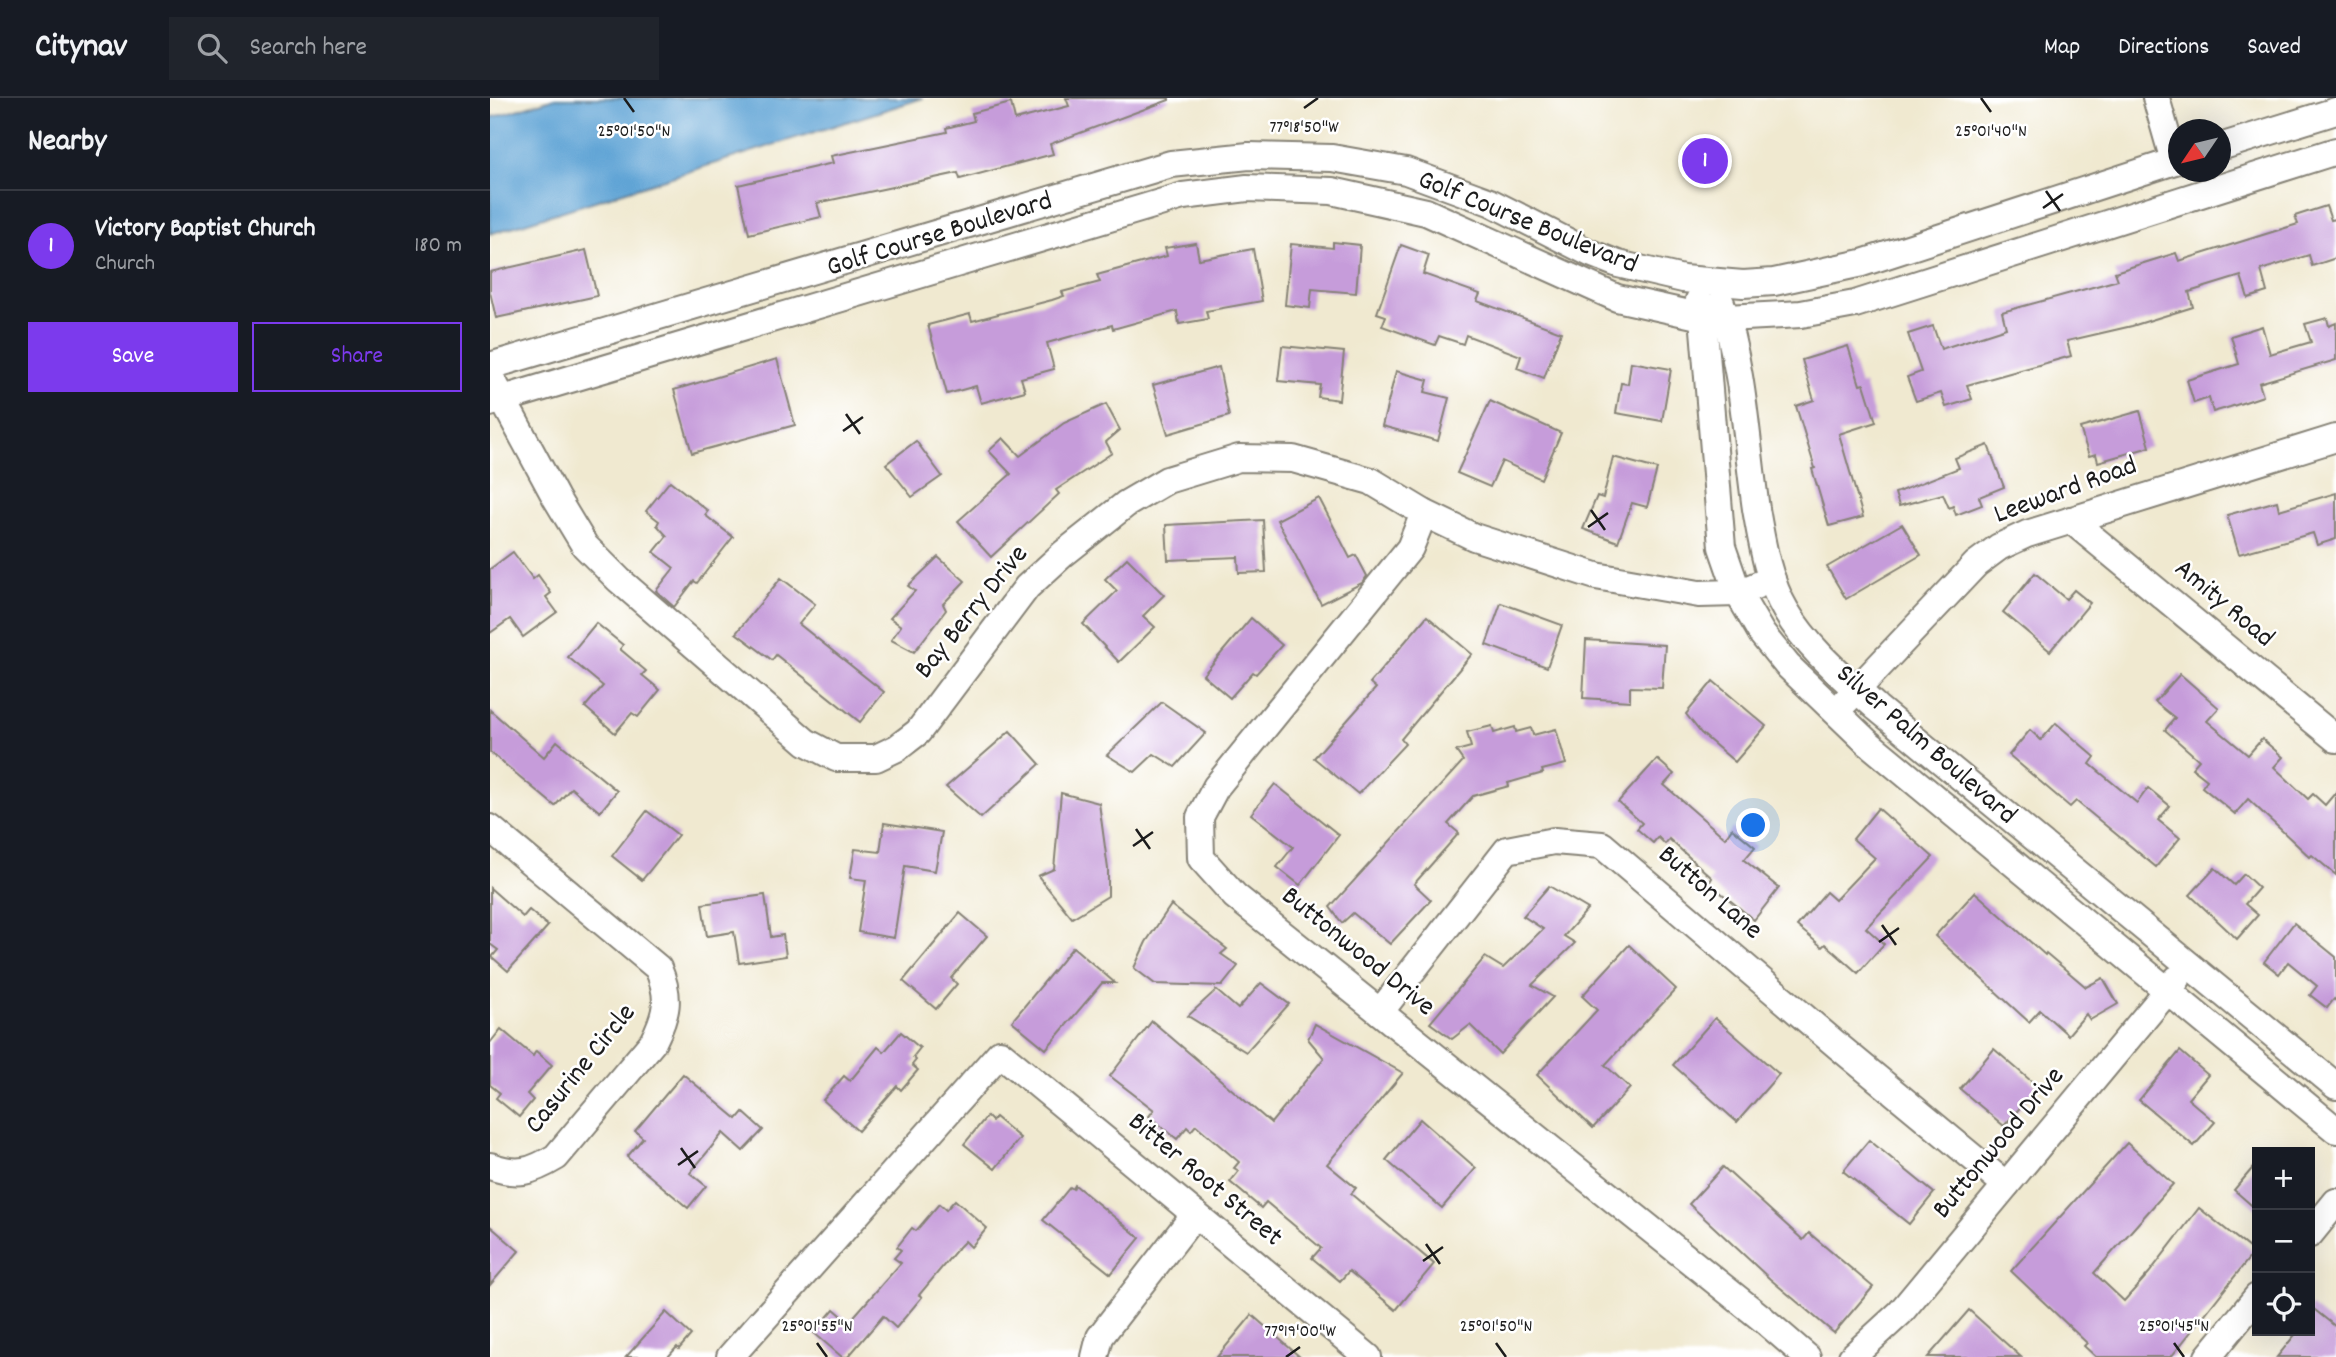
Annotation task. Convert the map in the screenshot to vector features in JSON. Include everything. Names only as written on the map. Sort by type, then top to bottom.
[{"type":"street","points":[[2156,98],[2168,136]]},
{"type":"street","points":[[2231,144],[2336,111]]},
{"type":"street","name":"Golf Course Boulevard","points":[[494,392],[1183,196],[1247,188],[1332,191],[1426,212],[1617,298],[1714,318],[1801,314],[1855,304],[2336,152]]},
{"type":"street","name":"Golf Course Boulevard","points":[[490,366],[1171,164],[1249,156],[1291,156],[1332,158],[1406,171],[1490,202],[1590,253],[1618,264],[1648,273],[1743,284],[1774,282],[1862,263],[2168,164]]},
{"type":"street","points":[[1171,164],[1183,196]]},
{"type":"street","name":"Silver Palm Boulevard","points":[[1704,281],[1714,318],[1741,386],[1761,538],[1772,579],[1785,611],[1808,642],[1856,689],[2336,1086]]},
{"type":"street","name":"Silver Palm Boulevard","points":[[1714,318],[1722,547],[1738,593],[1762,634],[1787,665],[1867,742],[2336,1130]]},
{"type":"street","name":"Bay Berry Drive","points":[[494,392],[585,546],[619,580],[806,742],[836,758],[876,758],[897,748],[918,732],[1027,587],[1063,554],[1126,504],[1167,480],[1239,458],[1293,459],[1371,481],[1424,513],[1474,537],[1596,576],[1699,594],[1738,593],[1772,579]]},
{"type":"street","name":"Leeward Road","points":[[1835,713],[1976,564],[1999,547],[2027,534],[2336,438]]},
{"type":"street","name":"Buttonwood Drive","points":[[1424,513],[1410,548],[1216,787],[1200,817],[1202,858],[1235,896],[1807,1357]]},
{"type":"street","name":"Amity Road","points":[[2071,520],[2336,739]]},
{"type":"street","name":"Casurine Circle","points":[[490,828],[657,968],[667,993],[664,1020],[653,1042],[556,1157],[521,1173],[490,1166]]},
{"type":"street","name":"Button Lane","points":[[1380,1012],[1507,850],[1554,841],[1602,845],[2006,1185]]},
{"type":"street","name":"Buttonwood Drive","points":[[1852,1357],[1900,1313],[2189,964]]},
{"type":"street","name":"Bitter Root Street","points":[[730,1357],[1000,1053],[1368,1357]]},
{"type":"street","points":[[2315,1228],[2336,1202]]},
{"type":"street","points":[[1095,1357],[1100,1338],[1109,1325],[1195,1214]]},
{"type":"street","points":[[2207,1357],[2252,1303]]},
{"type":"water","points":[[555,98],[923,98],[490,234],[490,118]]},
{"type":"building","points":[[1066,98],[1169,100],[1050,144],[1053,154],[960,179],[958,173],[817,203],[821,217],[749,234],[738,185],[833,163],[831,156],[947,132],[946,128],[974,121],[972,113],[1011,103],[1015,120],[1069,106]]},
{"type":"building","points":[[2326,206],[2331,220],[2336,219],[2336,258],[2312,266],[2309,255],[2261,270],[2267,292],[2248,298],[2241,276],[2189,292],[2193,307],[2132,326],[2067,341],[2071,356],[1967,385],[1972,399],[1946,407],[1941,393],[1916,401],[1907,377],[1921,372],[1908,334],[1933,326],[1941,349],[2006,328],[2002,312],[2118,280],[2115,272],[2176,253],[2179,261],[2298,224],[2295,216]]},
{"type":"building","points":[[1333,242],[1360,245],[1356,293],[1312,289],[1310,308],[1285,305],[1291,244],[1333,248]]},
{"type":"building","points":[[1196,243],[1199,259],[1253,249],[1262,301],[1206,311],[1208,319],[1179,324],[1177,311],[1113,329],[1112,325],[1047,343],[1054,369],[1021,378],[1025,391],[981,403],[976,386],[947,394],[928,325],[970,314],[972,321],[1052,300],[1064,296],[1062,292],[1100,282],[1097,275],[1167,256],[1165,248]]},
{"type":"building","points":[[1401,245],[1429,255],[1423,274],[1480,294],[1477,301],[1561,332],[1544,378],[1517,368],[1521,356],[1466,335],[1463,344],[1439,336],[1435,345],[1382,326],[1386,316],[1377,313]]},
{"type":"building","points":[[586,250],[597,296],[496,318],[490,292],[490,272]]},
{"type":"building","points":[[2327,318],[2329,326],[2336,323],[2336,360],[2259,383],[2263,396],[2230,407],[2213,412],[2209,398],[2194,403],[2187,380],[2239,364],[2231,336],[2262,326],[2270,354],[2311,342],[2305,324]]},
{"type":"building","points":[[1282,346],[1344,352],[1339,400],[1318,397],[1320,385],[1278,381]]},
{"type":"building","points":[[1848,346],[1860,385],[1864,384],[1876,422],[1839,434],[1863,517],[1829,526],[1796,406],[1814,400],[1802,360]]},
{"type":"building","points":[[777,359],[795,425],[692,453],[674,390]]},
{"type":"building","points":[[1631,362],[1671,369],[1662,421],[1616,413],[1621,383],[1628,384]]},
{"type":"building","points":[[1219,367],[1229,416],[1168,434],[1153,385]]},
{"type":"building","points":[[1396,371],[1428,380],[1425,392],[1449,398],[1438,441],[1382,426]]},
{"type":"building","points":[[1490,401],[1561,433],[1541,479],[1502,461],[1490,487],[1457,473]]},
{"type":"building","points":[[1106,404],[1120,430],[1106,442],[1112,453],[1056,490],[1059,494],[991,557],[958,521],[1011,474],[989,451],[1003,438],[1020,456],[1064,423]]},
{"type":"building","points":[[2140,411],[2150,447],[2098,462],[2096,454],[2089,456],[2080,428]]},
{"type":"building","points":[[916,441],[942,476],[912,497],[886,464]]},
{"type":"building","points":[[1988,445],[2004,487],[1979,497],[1982,505],[1956,515],[1953,506],[1949,508],[1943,494],[1899,506],[1895,493],[1959,468],[1955,458]]},
{"type":"building","points":[[1613,457],[1657,469],[1647,507],[1632,503],[1618,542],[1583,529],[1597,496],[1603,498]]},
{"type":"building","points":[[670,481],[708,511],[705,515],[733,537],[697,583],[694,581],[674,607],[656,591],[674,568],[654,552],[667,536],[657,525],[659,521],[646,511]]},
{"type":"building","points":[[2336,493],[2336,539],[2317,545],[2313,533],[2239,554],[2227,515],[2277,501],[2279,510]]},
{"type":"building","points":[[1319,498],[1350,558],[1356,555],[1367,576],[1362,583],[1321,604],[1277,520]]},
{"type":"building","points":[[1263,520],[1266,572],[1239,573],[1238,557],[1168,560],[1166,525]]},
{"type":"building","points":[[1902,524],[1921,555],[1846,599],[1827,567]]},
{"type":"building","points":[[513,552],[533,579],[538,575],[551,593],[546,597],[557,612],[523,637],[510,619],[490,633],[490,569]]},
{"type":"building","points":[[938,557],[965,581],[943,604],[946,610],[914,652],[891,640],[901,626],[890,618],[915,591],[908,586]]},
{"type":"building","points":[[1127,558],[1164,595],[1143,616],[1155,627],[1119,662],[1083,624],[1117,591],[1105,579]]},
{"type":"building","points":[[2035,573],[2066,599],[2074,590],[2090,603],[2050,651],[2003,612]]},
{"type":"building","points":[[781,578],[815,604],[799,624],[884,692],[860,722],[776,655],[772,660],[736,633]]},
{"type":"building","points":[[1501,603],[1562,625],[1547,667],[1486,645]]},
{"type":"building","points":[[1427,616],[1472,654],[1401,739],[1405,744],[1358,794],[1314,758],[1376,688],[1370,683]]},
{"type":"building","points":[[1251,618],[1282,645],[1230,698],[1203,675]]},
{"type":"building","points":[[596,623],[623,645],[620,649],[646,671],[642,675],[660,690],[638,717],[632,713],[615,733],[585,707],[603,686],[568,657]]},
{"type":"building","points":[[1586,640],[1665,645],[1662,688],[1630,687],[1630,701],[1583,698]]},
{"type":"building","points":[[2180,674],[2219,708],[2207,721],[2248,755],[2262,739],[2283,757],[2274,767],[2308,799],[2313,794],[2325,805],[2336,792],[2336,875],[2312,855],[2310,857],[2248,799],[2235,814],[2202,787],[2207,780],[2192,768],[2199,760],[2165,730],[2175,718],[2155,702]]},
{"type":"building","points":[[1713,681],[1766,726],[1735,762],[1701,733],[1686,714]]},
{"type":"building","points":[[1162,702],[1206,733],[1175,767],[1154,754],[1135,772],[1107,755]]},
{"type":"building","points":[[490,710],[544,757],[557,741],[617,791],[600,812],[571,788],[555,806],[490,752]]},
{"type":"building","points":[[2056,723],[2095,757],[2090,764],[2137,803],[2148,788],[2170,806],[2158,820],[2180,838],[2156,867],[2076,801],[2070,807],[2009,755],[2030,730],[2041,740]]},
{"type":"building","points":[[1492,726],[1494,733],[1515,727],[1516,732],[1531,728],[1533,735],[1556,729],[1566,764],[1508,783],[1509,786],[1473,796],[1448,824],[1459,833],[1414,884],[1431,900],[1390,944],[1353,913],[1342,923],[1330,907],[1463,761],[1456,751],[1471,747],[1467,732]]},
{"type":"building","points":[[1010,731],[1040,764],[981,818],[946,787]]},
{"type":"building","points":[[1657,759],[1674,774],[1664,785],[1725,838],[1732,828],[1755,847],[1744,860],[1779,888],[1754,920],[1709,883],[1712,878],[1669,839],[1665,844],[1658,837],[1653,843],[1637,829],[1642,823],[1618,802]]},
{"type":"building","points":[[1275,784],[1339,835],[1300,885],[1277,867],[1293,847],[1251,814]]},
{"type":"building","points":[[1061,793],[1099,803],[1108,869],[1108,896],[1072,918],[1038,876],[1054,869]]},
{"type":"building","points":[[1878,808],[1933,857],[1866,928],[1884,944],[1858,973],[1825,944],[1822,947],[1797,926],[1826,892],[1835,900],[1875,858],[1853,839]]},
{"type":"building","points":[[647,811],[678,835],[642,880],[612,856]]},
{"type":"building","points":[[884,823],[942,832],[935,871],[905,866],[894,938],[858,932],[866,880],[850,878],[855,849],[880,852]]},
{"type":"building","points":[[2215,868],[2234,885],[2244,874],[2259,888],[2245,904],[2258,915],[2237,939],[2190,895]]},
{"type":"building","points":[[1549,886],[1588,909],[1564,936],[1575,943],[1532,985],[1553,997],[1500,1054],[1470,1025],[1452,1039],[1430,1023],[1485,957],[1503,968],[1543,929],[1523,916]]},
{"type":"building","points":[[490,888],[523,917],[529,910],[548,926],[508,971],[492,957],[498,950],[490,944]]},
{"type":"building","points":[[1975,892],[2045,955],[2046,953],[2086,987],[2103,978],[2118,1004],[2090,1020],[2086,1014],[2068,1035],[2040,1010],[2029,1022],[1935,936]]},
{"type":"building","points":[[765,895],[771,937],[783,935],[786,956],[739,963],[734,932],[707,936],[702,904]]},
{"type":"building","points":[[1171,905],[1227,949],[1221,954],[1238,966],[1222,986],[1155,984],[1134,968],[1146,942]]},
{"type":"building","points":[[960,913],[987,936],[951,978],[957,984],[936,1009],[903,981]]},
{"type":"building","points":[[2294,923],[2336,957],[2336,1001],[2334,999],[2327,1008],[2310,995],[2317,986],[2288,962],[2279,974],[2264,962]]},
{"type":"building","points":[[1629,945],[1676,989],[1605,1065],[1630,1088],[1593,1128],[1537,1075],[1597,1010],[1582,996]]},
{"type":"building","points":[[1073,947],[1115,983],[1102,983],[1046,1049],[1012,1021]]},
{"type":"building","points":[[1261,983],[1289,1004],[1246,1052],[1188,1016],[1216,990],[1238,1009]]},
{"type":"building","points":[[1715,1018],[1779,1074],[1737,1122],[1673,1065]]},
{"type":"building","points":[[1152,1021],[1271,1123],[1324,1058],[1308,1039],[1315,1024],[1403,1073],[1327,1164],[1356,1188],[1351,1194],[1434,1264],[1396,1310],[1349,1271],[1340,1281],[1312,1258],[1321,1248],[1266,1202],[1261,1208],[1230,1182],[1239,1171],[1234,1168],[1239,1162],[1196,1125],[1191,1131],[1187,1127],[1177,1139],[1149,1116],[1154,1110],[1110,1076]]},
{"type":"building","points":[[501,1029],[533,1056],[536,1051],[552,1065],[527,1094],[533,1100],[519,1117],[496,1098],[500,1093],[490,1085],[490,1043]]},
{"type":"building","points":[[901,1032],[920,1048],[913,1057],[916,1060],[912,1065],[918,1070],[901,1090],[897,1086],[858,1131],[823,1100],[844,1076],[850,1081],[878,1047],[884,1052]]},
{"type":"building","points":[[1994,1049],[2038,1087],[2004,1126],[1960,1089]]},
{"type":"building","points":[[2180,1051],[2208,1075],[2188,1099],[2215,1122],[2194,1146],[2139,1100]]},
{"type":"building","points":[[683,1074],[737,1119],[743,1112],[763,1130],[743,1151],[723,1133],[690,1173],[706,1186],[688,1208],[627,1157],[643,1138],[635,1131]]},
{"type":"building","points":[[987,1116],[992,1121],[995,1117],[1020,1138],[995,1169],[964,1144]]},
{"type":"building","points":[[1420,1119],[1476,1168],[1442,1208],[1386,1160]]},
{"type":"building","points":[[1869,1140],[1934,1193],[1909,1224],[1843,1171]]},
{"type":"building","points":[[2127,1143],[2173,1184],[2094,1273],[2124,1301],[2199,1208],[2252,1250],[2252,1255],[2171,1357],[2096,1357],[2084,1346],[2087,1343],[2011,1271]]},
{"type":"building","points":[[1723,1167],[1803,1240],[1809,1233],[1873,1287],[1834,1333],[1770,1279],[1689,1204]]},
{"type":"building","points":[[2252,1169],[2252,1206],[2234,1190]]},
{"type":"building","points":[[1075,1185],[1140,1238],[1111,1274],[1043,1220],[1070,1187],[1073,1189]]},
{"type":"building","points":[[955,1200],[987,1228],[971,1247],[965,1241],[959,1247],[919,1295],[922,1297],[896,1328],[883,1316],[848,1357],[842,1357],[814,1333],[834,1309],[849,1322],[901,1263],[894,1258],[901,1250],[897,1247],[912,1228],[916,1231],[939,1204],[946,1210]]},
{"type":"building","points":[[490,1226],[519,1251],[490,1285]]},
{"type":"building","points":[[1969,1310],[2021,1357],[1928,1357]]},
{"type":"building","points":[[2315,1310],[2336,1327],[2336,1357],[2277,1357],[2294,1336],[2315,1336]]},
{"type":"building","points":[[666,1312],[691,1335],[679,1349],[677,1347],[668,1357],[626,1357]]},
{"type":"building","points":[[1252,1315],[1300,1357],[1217,1357]]},
{"type":"place","name":"Victory Baptist Church","points":[[1705,161]]}]
